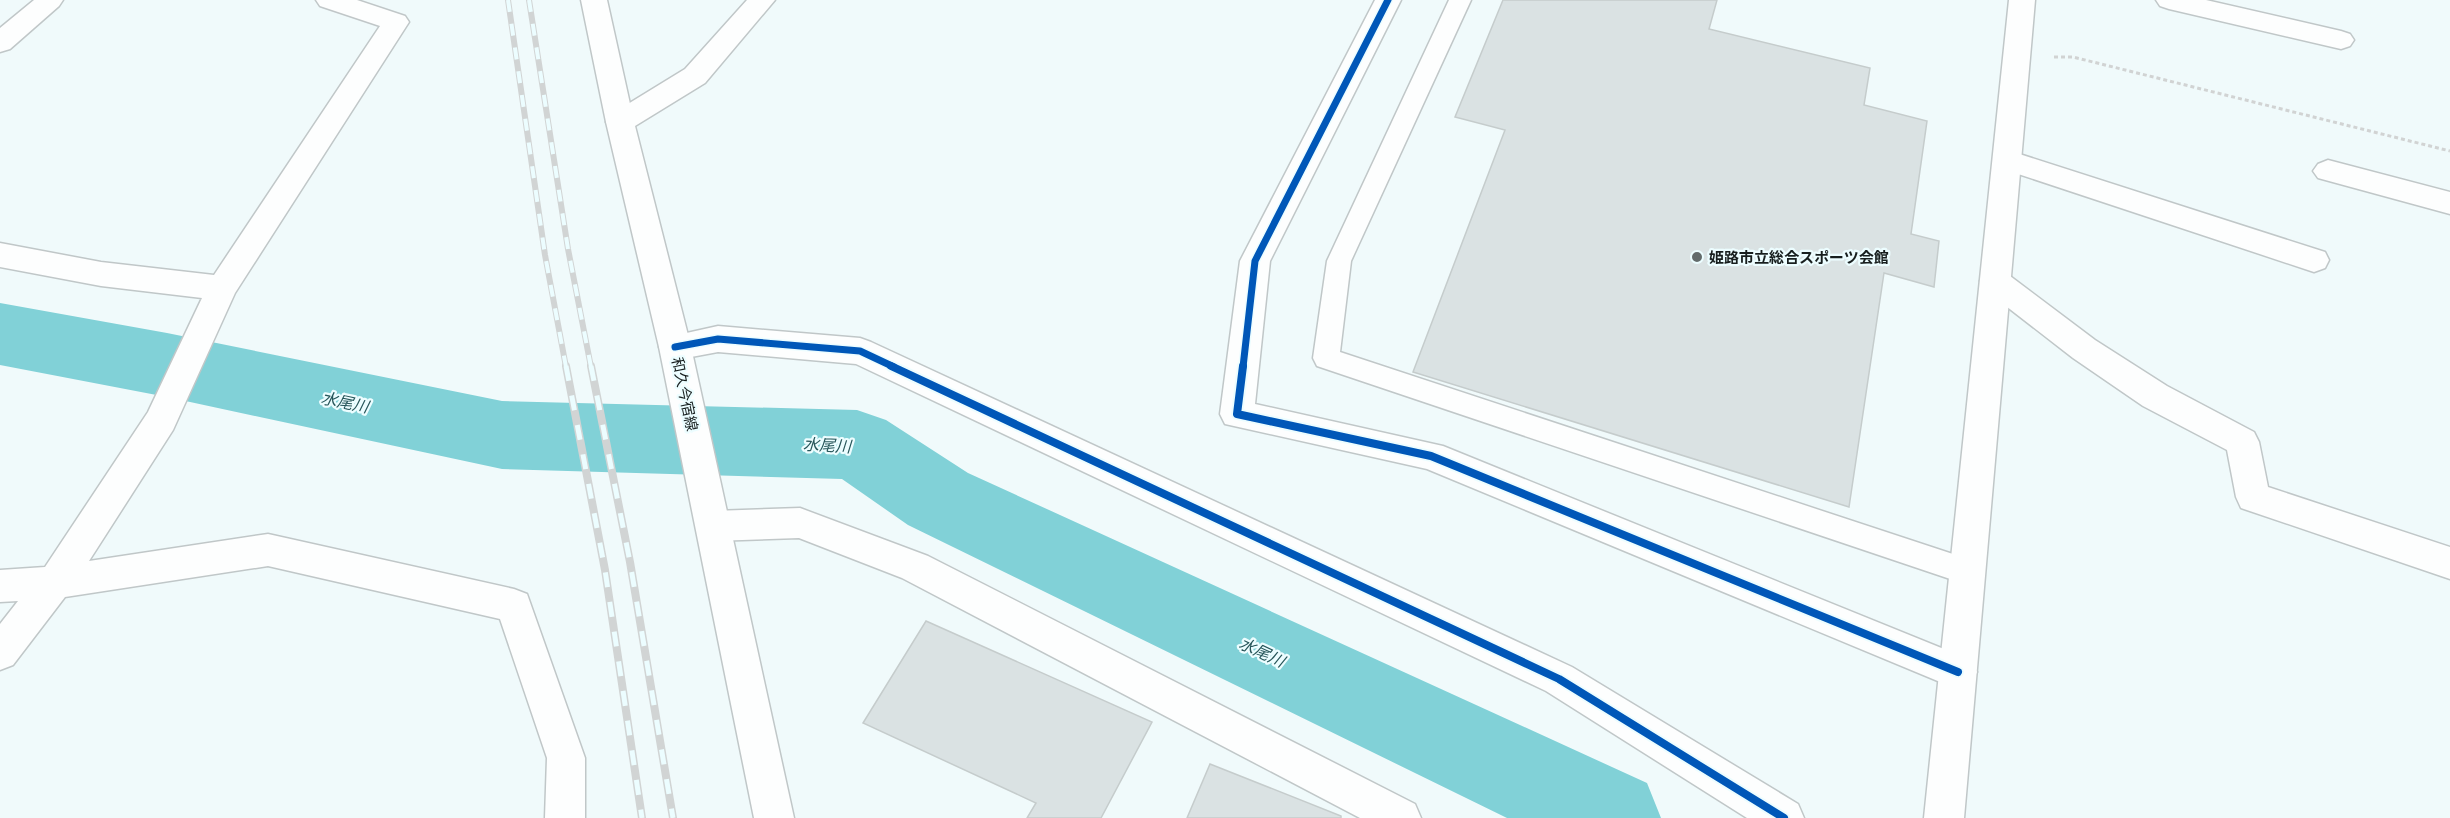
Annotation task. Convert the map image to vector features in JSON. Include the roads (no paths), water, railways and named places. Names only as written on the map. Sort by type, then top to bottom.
[{"type":"street","points":[[0,43],[50,0]]},
{"type":"street","points":[[0,653],[55,582],[160,420],[222,288],[396,22],[329,0]]},
{"type":"street","name":"和久今宿線","points":[[594,0],[620,122],[675,347],[774,818]]},
{"type":"street","points":[[620,122],[695,76],[762,0]]},
{"type":"street","points":[[1388,0],[1255,261],[1237,414],[1431,456],[1958,672]]},
{"type":"street","points":[[1944,818],[2022,0]]},
{"type":"street","points":[[2169,0],[2341,40]]},
{"type":"street","points":[[2007,160],[2314,260]]},
{"type":"street","points":[[2328,171],[2450,203]]},
{"type":"street","points":[[0,255],[101,274],[222,288]]},
{"type":"street","points":[[1995,281],[2084,348],[2155,396],[2242,442],[2253,497],[2450,563]]},
{"type":"street","points":[[675,347],[718,339],[860,351],[1559,679],[1784,818]]},
{"type":"street","points":[[713,526],[800,523],[915,567],[1401,818]]},
{"type":"street","points":[[0,586],[55,582],[268,550],[514,606],[566,758],[565,818]]},
{"type":"lane","points":[[1460,0],[1338,261],[1326,358],[1968,572]]},
{"type":"waterway","name":"水尾川","points":[[0,334],[167,365],[502,435],[857,445],[938,499],[1612,818]]},
{"type":"railway","points":[[508,0],[545,255],[566,367]]},
{"type":"railway","points":[[529,0],[568,249],[591,367]]},
{"type":"railway","points":[[566,366],[605,570],[642,818]]},
{"type":"railway","points":[[591,366],[630,562],[673,818]]},
{"type":"place","name":"姫路市立総合スポーツ会館","points":[[1697,257]]}]
